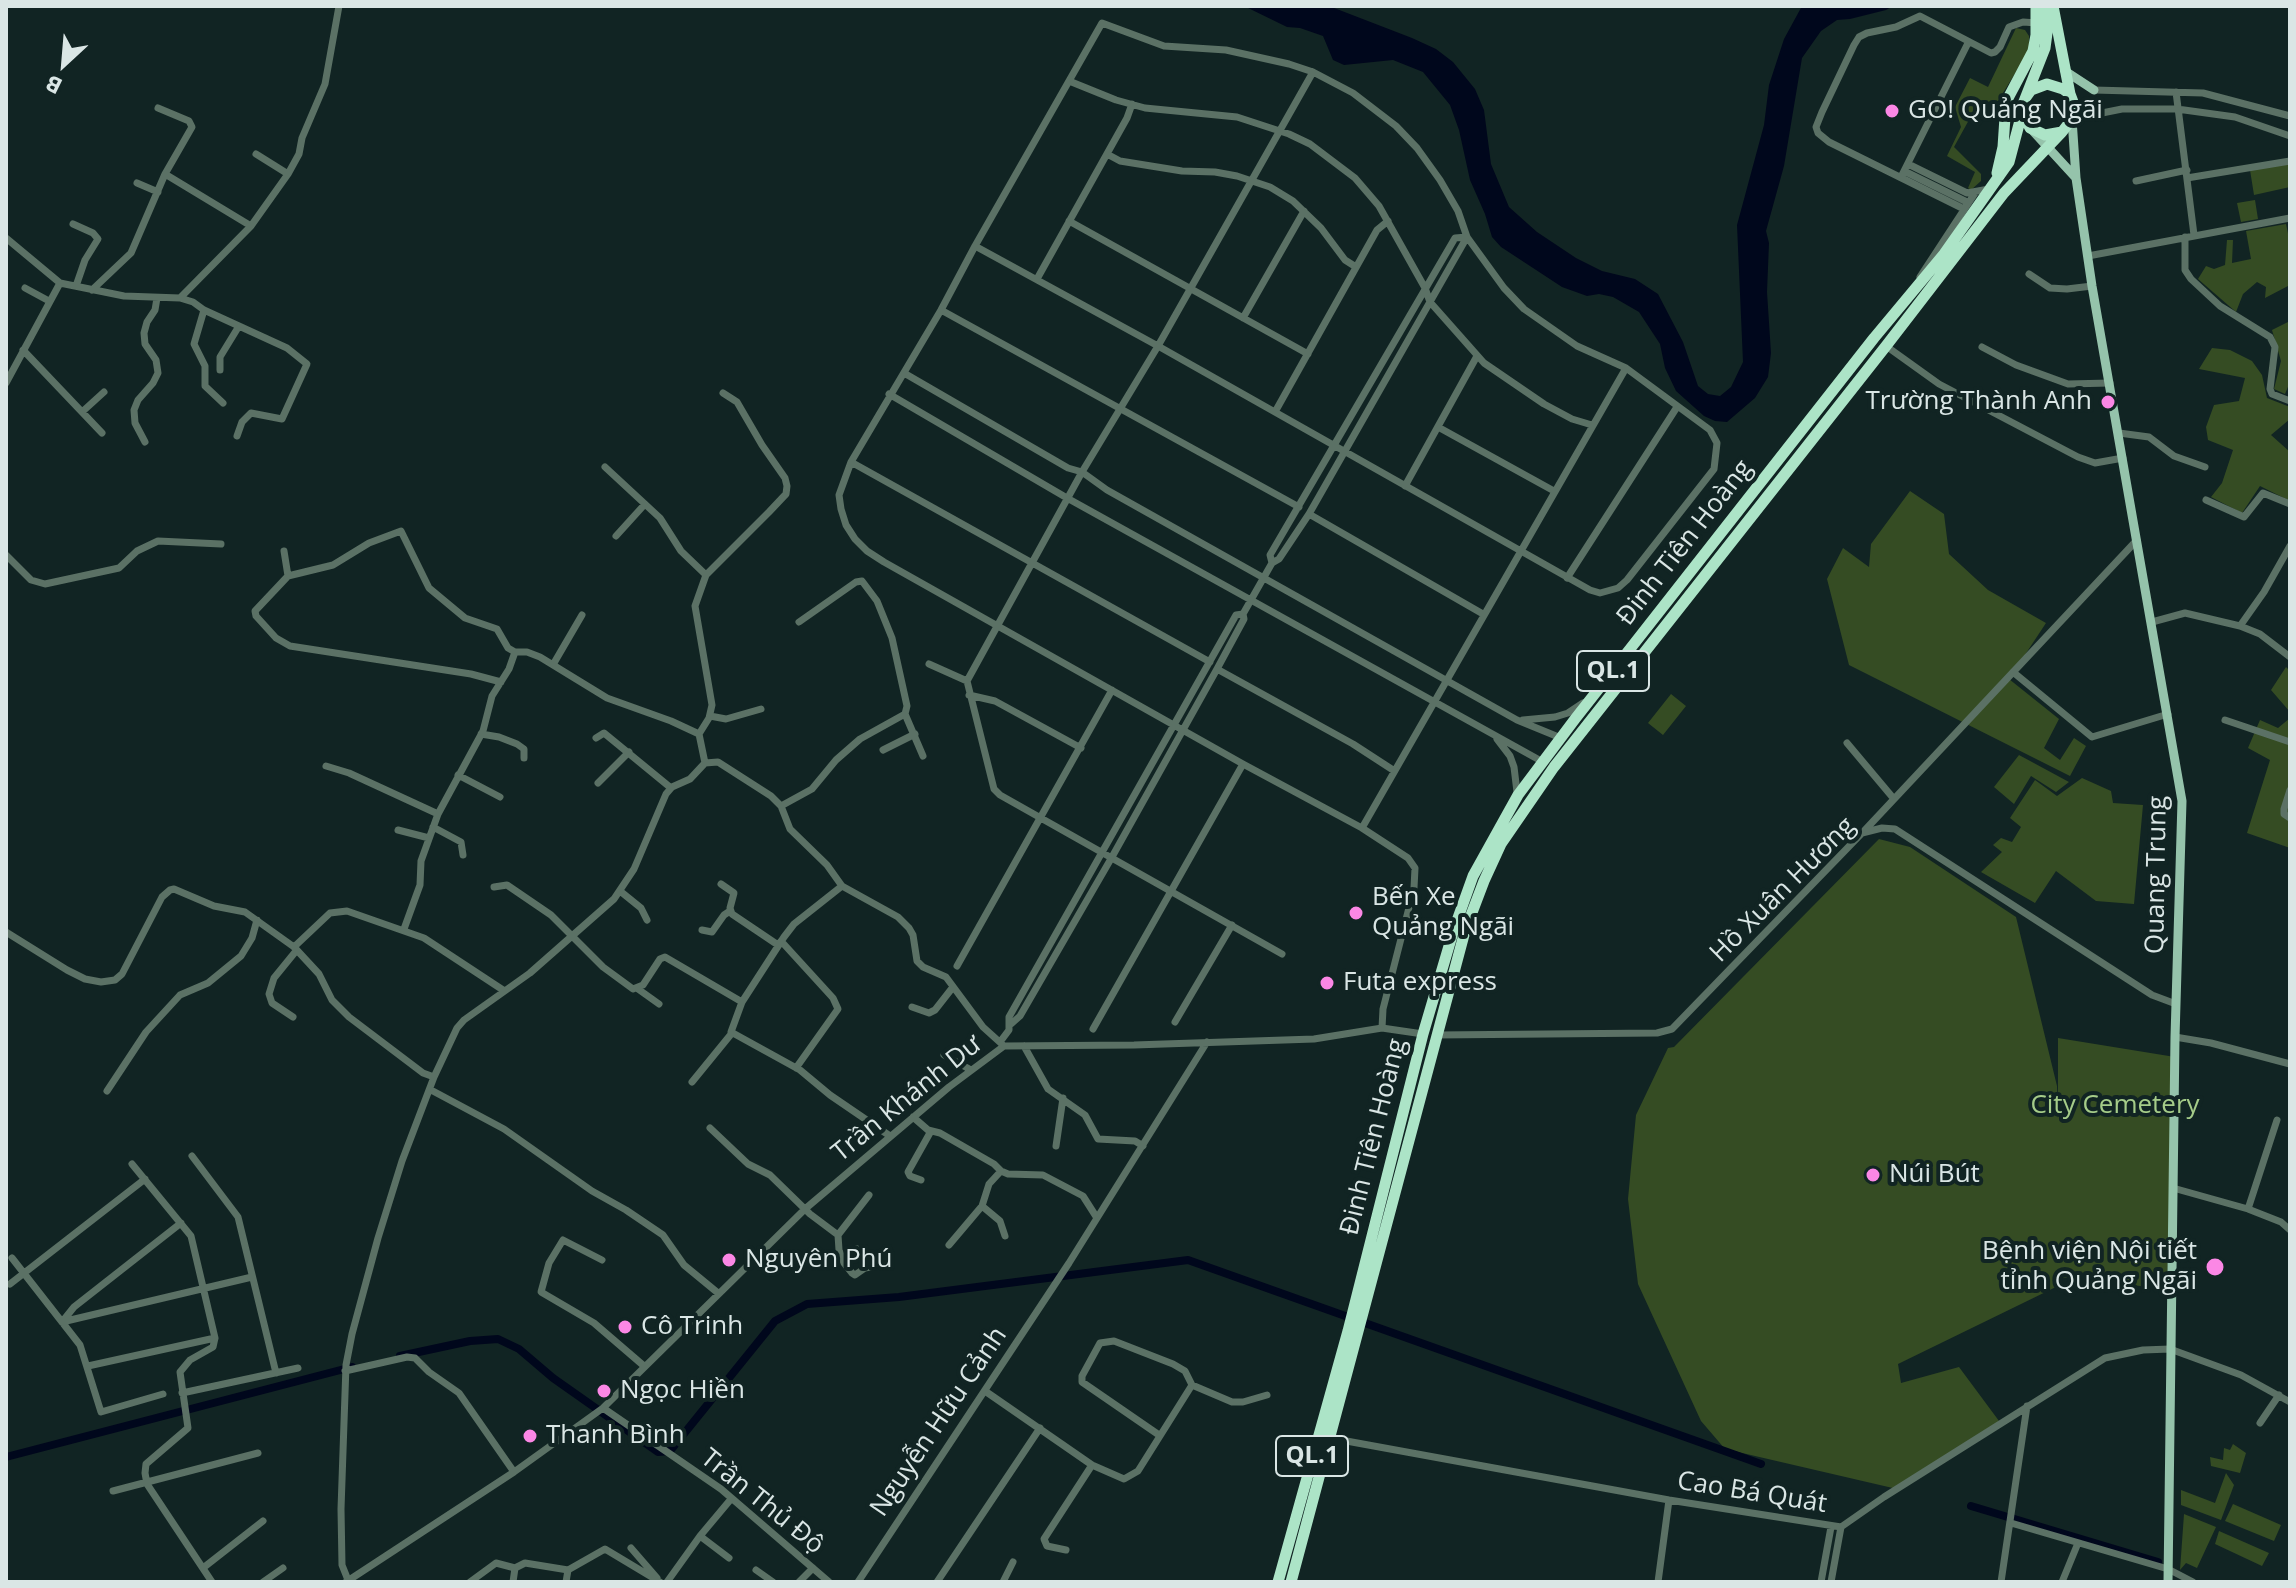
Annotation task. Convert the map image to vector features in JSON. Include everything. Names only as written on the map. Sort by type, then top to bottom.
[{"type":"highway","points":[[1991,188],[2002,156],[2006,102],[2031,57],[2037,23],[2036,6]]},
{"type":"highway","name":"QL.1","points":[[2022,113],[2045,48],[2045,6]]},
{"type":"highway","points":[[2053,6],[2074,111],[2072,119]]},
{"type":"highway","points":[[2026,97],[2031,90],[2047,84],[2070,94]]},
{"type":"highway","points":[[2022,113],[2030,128],[2045,135],[2062,132]]},
{"type":"highway","name":"Đinh Tiên Hoàng","points":[[1291,1582],[1330,1438],[1423,1034],[1473,876],[1514,801],[1598,689],[1944,254],[2012,155],[2022,113]]},
{"type":"highway","name":"QL.1","points":[[2062,132],[2072,119]]},
{"type":"highway","name":"Đinh Tiên Hoàng","points":[[1358,1307],[1465,931],[1501,844],[1561,759],[2004,193],[2062,132]]},
{"type":"highway","points":[[1423,1034],[1436,1035]]},
{"type":"highway","name":"Đinh Tiên Hoàng","points":[[1278,1582],[1352,1332]]},
{"type":"main road","points":[[2065,71],[2094,90]]},
{"type":"main road","points":[[2070,94],[2094,90]]},
{"type":"main road","name":"Quang Trung","points":[[2072,119],[2076,178],[2092,286],[2182,801],[2175,1037],[2168,1582]]},
{"type":"main road","points":[[2030,128],[2076,178]]},
{"type":"street","points":[[180,298],[251,226],[299,154],[302,138],[325,84],[339,6]]},
{"type":"street","points":[[1991,188],[1975,193],[1957,190],[1829,142],[1818,133],[1816,127],[1854,45],[1859,37],[1867,33],[1896,27],[1920,16],[1965,38],[1968,43],[1995,52],[2009,27],[2023,22],[2037,23]]},
{"type":"street","points":[[975,246],[1567,578],[1600,593],[1618,588],[1714,469],[1717,443],[1710,430],[1626,368],[1577,346],[1524,309],[1504,288],[1467,237],[1458,211],[1440,180],[1407,137],[1353,93],[1313,72],[1254,54],[1164,46],[1102,23],[975,246],[941,310],[851,462],[839,495],[846,525],[867,551],[884,562],[1362,828],[1408,858],[1415,868],[1414,888],[1383,1009],[1382,1028]]},
{"type":"street","points":[[1905,171],[1968,43]]},
{"type":"street","points":[[1282,954],[1000,795],[994,789],[967,681],[1067,498],[1122,409],[1313,72]]},
{"type":"street","points":[[1069,81],[1132,104],[1175,113],[1237,117],[1310,144],[1355,178],[1388,221],[1430,302],[1477,356],[1544,404],[1572,419],[1592,425]]},
{"type":"street","points":[[2094,90],[2203,93],[2290,116]]},
{"type":"street","points":[[2176,92],[2194,235]]},
{"type":"street","points":[[1037,279],[1132,104]]},
{"type":"street","points":[[92,290],[131,253],[165,174],[192,123],[158,108]]},
{"type":"street","points":[[2072,119],[2122,109],[2177,109],[2235,117],[2290,136]]},
{"type":"street","points":[[256,154],[288,174]]},
{"type":"street","points":[[1107,154],[1120,161],[1148,167],[1215,172],[1270,187],[1304,211],[1345,260],[1356,267]]},
{"type":"street","points":[[2136,181],[2290,161]]},
{"type":"street","points":[[1905,171],[1966,206]]},
{"type":"street","points":[[165,174],[251,226]]},
{"type":"street","points":[[137,183],[158,192]]},
{"type":"street","points":[[1912,293],[1928,262],[1975,193]]},
{"type":"street","points":[[1243,318],[1304,211]]},
{"type":"street","points":[[2088,256],[2290,218]]},
{"type":"street","points":[[1069,221],[1308,354]]},
{"type":"street","points":[[1275,412],[1377,230],[1388,221]]},
{"type":"street","points":[[73,224],[93,233],[98,239],[85,260],[76,286]]},
{"type":"street","points":[[1272,563],[1270,555],[1425,288],[1455,238],[1467,237]]},
{"type":"street","points":[[1011,1024],[1009,1017],[1102,852],[1217,669],[1272,563],[1279,559],[1309,514],[1467,237]]},
{"type":"street","points":[[2185,237],[2185,266],[2191,279],[2220,306],[2270,337],[2275,347],[2270,389],[2272,394],[2290,401]]},
{"type":"street","points":[[6,238],[60,283],[124,296],[180,298],[299,355],[308,366],[282,419],[251,413],[242,422],[237,436]]},
{"type":"street","points":[[2029,274],[2050,288],[2092,286]]},
{"type":"street","points":[[6,382],[60,283]]},
{"type":"street","points":[[25,288],[49,301]]},
{"type":"street","points":[[145,442],[135,423],[134,410],[158,373],[156,360],[145,344],[144,333],[157,298]]},
{"type":"street","points":[[204,310],[194,344],[205,366],[205,386],[223,403]]},
{"type":"street","points":[[941,310],[1299,507]]},
{"type":"street","points":[[220,370],[220,357],[239,326]]},
{"type":"street","points":[[1886,346],[1939,384],[2078,457],[2095,463],[2123,458]]},
{"type":"street","points":[[1982,347],[2030,371],[2068,384],[2110,383]]},
{"type":"street","points":[[23,350],[102,433]]},
{"type":"street","points":[[1405,486],[1477,356]]},
{"type":"street","points":[[1362,828],[1626,368]]},
{"type":"street","points":[[904,373],[1517,720],[1561,738]]},
{"type":"street","points":[[82,412],[104,392]]},
{"type":"street","points":[[705,763],[699,734],[710,716],[711,689],[695,606],[706,575],[787,491],[785,478],[737,402],[723,393]]},
{"type":"street","points":[[889,394],[1067,498],[1543,762]]},
{"type":"street","points":[[1567,578],[1677,407]]},
{"type":"street","points":[[1438,427],[1554,491]]},
{"type":"street","points":[[2119,433],[2149,437],[2174,456],[2205,467]]},
{"type":"street","points":[[851,462],[1210,662]]},
{"type":"street","points":[[605,467],[660,518],[686,557],[706,575]]},
{"type":"street","points":[[2206,500],[2244,517],[2263,493],[2290,504]]},
{"type":"street","points":[[616,536],[645,504]]},
{"type":"street","points":[[1309,514],[1483,614]]},
{"type":"street","points":[[501,682],[471,674],[290,646],[278,641],[254,613],[288,576],[333,565],[369,543],[401,531],[429,588],[465,618],[497,629],[508,648],[515,652],[532,653],[554,663],[607,698],[699,734]]},
{"type":"street","points":[[1862,833],[2137,540]]},
{"type":"street","points":[[6,555],[31,580],[45,584],[119,568],[137,551],[158,541],[221,544]]},
{"type":"street","points":[[2240,626],[2290,546]]},
{"type":"street","points":[[284,551],[288,576]]},
{"type":"street","points":[[799,622],[856,582],[862,581],[877,601],[892,638],[907,706],[905,714],[923,756]]},
{"type":"street","points":[[2152,622],[2185,613],[2240,626],[2260,634],[2290,657]]},
{"type":"street","points":[[702,750],[771,796],[781,806],[790,829],[827,865],[842,886],[898,917],[913,935],[917,961],[946,977],[983,1027],[1002,1044],[1112,857],[1236,615],[1243,614]]},
{"type":"street","points":[[554,663],[582,615]]},
{"type":"street","points":[[404,929],[420,885],[421,861],[438,814],[481,734],[492,696],[515,652]]},
{"type":"street","points":[[929,664],[967,681]]},
{"type":"street","points":[[1217,669],[1353,744],[1393,770]]},
{"type":"street","points":[[2013,672],[2092,737],[2169,714]]},
{"type":"street","points":[[1517,720],[1530,721],[1568,713],[1598,689]]},
{"type":"street","points":[[957,966],[1112,690]]},
{"type":"street","points":[[969,695],[995,701],[1081,748]]},
{"type":"street","points":[[710,716],[726,719],[761,709]]},
{"type":"street","points":[[781,806],[812,789],[836,760],[860,739],[905,714]]},
{"type":"street","points":[[2225,720],[2290,742]]},
{"type":"street","points":[[596,738],[604,733],[671,788]]},
{"type":"street","points":[[481,734],[517,744],[524,749],[524,758]]},
{"type":"street","points":[[883,750],[915,734]]},
{"type":"street","points":[[1493,734],[1510,756],[1514,767],[1518,788],[1514,801]]},
{"type":"street","points":[[1847,743],[1894,799]]},
{"type":"street","points":[[598,783],[629,752]]},
{"type":"street","points":[[347,1581],[342,1565],[341,1509],[346,1369],[355,1320],[402,1161],[434,1077],[457,1028],[503,990],[530,973],[620,891],[634,869],[671,788],[690,779],[705,763],[718,762]]},
{"type":"street","points":[[1093,1029],[1243,764]]},
{"type":"street","points":[[326,766],[349,773],[438,814]]},
{"type":"street","points":[[458,775],[500,797]]},
{"type":"street","points":[[2290,790],[2284,809],[2284,814],[2290,818]]},
{"type":"street","points":[[433,827],[461,842],[463,855]]},
{"type":"street","name":"Hồ Xuân Hương","points":[[1436,1035],[1657,1033],[1672,1029],[1862,833],[1872,828],[1895,829],[2152,995],[2176,1004]]},
{"type":"street","points":[[398,830],[429,838]]},
{"type":"street","points":[[494,887],[503,884],[511,887],[551,915],[603,967],[659,1004]]},
{"type":"street","points":[[702,930],[712,932],[730,911],[734,893],[721,884]]},
{"type":"street","points":[[692,1082],[732,1033],[742,1002],[794,924],[842,886]]},
{"type":"street","points":[[6,932],[67,970],[85,979],[101,982],[115,980],[122,974],[162,897],[170,890],[224,909],[245,912],[295,949],[319,974],[332,1000],[349,1017],[423,1073],[434,1077]]},
{"type":"street","points":[[620,891],[641,908],[647,920]]},
{"type":"street","points":[[293,1017],[272,1003],[269,994],[274,978],[295,949],[326,916],[338,911],[404,929],[439,945],[503,990]]},
{"type":"street","points":[[730,911],[780,943],[833,998],[838,1009],[796,1068]]},
{"type":"street","points":[[107,1091],[146,1032],[180,995],[208,983],[241,956],[252,938],[257,920]]},
{"type":"street","points":[[1175,1022],[1232,925]]},
{"type":"street","points":[[638,989],[660,959],[665,957],[742,1002]]},
{"type":"street","points":[[912,1007],[929,1013],[953,987]]},
{"type":"street","name":"Trần Khánh Dư","points":[[347,1581],[514,1472],[600,1410],[805,1209],[1002,1044],[1314,1039],[1382,1028],[1423,1034]]},
{"type":"street","points":[[732,1033],[796,1068],[890,1136]]},
{"type":"street","points":[[2175,1037],[2290,1064]]},
{"type":"street","points":[[913,1117],[931,1131],[940,1133],[1001,1171],[1043,1175],[1083,1196],[1097,1218],[1207,1042]]},
{"type":"street","points":[[1024,1046],[1048,1089],[1085,1115],[1098,1139],[1135,1141],[1143,1146]]},
{"type":"street","points":[[944,1055],[971,1070]]},
{"type":"street","points":[[431,1090],[504,1129],[592,1191],[663,1235],[684,1265],[718,1293]]},
{"type":"street","points":[[1056,1146],[1063,1098]]},
{"type":"street","points":[[2248,1209],[2277,1120]]},
{"type":"street","points":[[710,1128],[748,1164],[770,1175],[838,1235]]},
{"type":"street","points":[[921,1180],[908,1175],[908,1172],[931,1131]]},
{"type":"street","points":[[192,1156],[238,1217],[276,1373]]},
{"type":"street","points":[[132,1164],[191,1236],[215,1338],[213,1347],[190,1360],[180,1372],[188,1428],[146,1464],[147,1484],[212,1582]]},
{"type":"street","points":[[949,1245],[982,1206],[989,1184],[1001,1171]]},
{"type":"street","points":[[10,1284],[145,1179]]},
{"type":"street","points":[[2173,1188],[2248,1209],[2281,1222],[2290,1230]]},
{"type":"street","points":[[869,1195],[838,1235],[839,1250],[844,1263],[855,1275],[865,1268],[876,1266]]},
{"type":"street","points":[[982,1206],[1000,1221],[1005,1236]]},
{"type":"street","points":[[2281,1222],[2289,1216]]},
{"type":"street","name":"Nguyễn Hữu Cảnh","points":[[858,1582],[1097,1218]]},
{"type":"street","points":[[62,1322],[74,1307],[181,1223]]},
{"type":"street","points":[[602,1260],[563,1240],[549,1263],[541,1292],[594,1323],[644,1366]]},
{"type":"street","points":[[844,1263],[857,1249]]},
{"type":"street","points":[[12,1258],[80,1345],[101,1412],[163,1394]]},
{"type":"street","points":[[62,1322],[252,1277]]},
{"type":"street","points":[[88,1366],[215,1338]]},
{"type":"street","points":[[1159,1435],[1082,1382],[1096,1349],[1105,1341],[1114,1341],[1180,1368],[1189,1375],[1192,1385]]},
{"type":"street","points":[[2170,1349],[2208,1361],[2284,1399]]},
{"type":"street","name":"Cao Bá Quát","points":[[1330,1438],[1669,1500],[1841,1527],[2105,1358],[2134,1351],[2170,1349]]},
{"type":"street","points":[[346,1369],[415,1358],[459,1393],[514,1472]]},
{"type":"street","points":[[182,1393],[298,1368]]},
{"type":"street","points":[[985,1391],[1092,1465],[1124,1479],[1138,1471],[1192,1385]]},
{"type":"street","points":[[1192,1385],[1232,1402],[1267,1395]]},
{"type":"street","points":[[2260,1423],[2290,1389]]},
{"type":"street","points":[[2001,1582],[2028,1406]]},
{"type":"street","name":"Trần Thủ Độ","points":[[600,1410],[721,1489],[829,1582]]},
{"type":"street","points":[[937,1582],[1040,1428]]},
{"type":"street","points":[[113,1491],[258,1453]]},
{"type":"street","points":[[1066,1550],[1047,1546],[1044,1539],[1092,1465]]},
{"type":"street","points":[[663,1582],[731,1499]]},
{"type":"street","points":[[1658,1582],[1669,1500]]},
{"type":"street","points":[[2011,1518],[2078,1543],[2168,1569],[2193,1582]]},
{"type":"street","points":[[203,1568],[263,1521]]},
{"type":"street","points":[[1821,1582],[1831,1527]]},
{"type":"street","points":[[1831,1582],[1841,1527]]},
{"type":"street","points":[[700,1536],[729,1558]]},
{"type":"street","points":[[2062,1582],[2078,1543]]},
{"type":"street","points":[[631,1548],[663,1582]]},
{"type":"street","points":[[470,1582],[496,1563],[515,1568],[525,1563],[568,1570],[605,1549],[663,1582]]},
{"type":"street","points":[[1003,1582],[1013,1562]]},
{"type":"street","points":[[263,1582],[283,1568]]},
{"type":"street","points":[[513,1582],[515,1568]]},
{"type":"street","points":[[799,1582],[813,1568]]},
{"type":"street","points":[[566,1582],[568,1570]]},
{"type":"street","points":[[756,1570],[773,1582]]},
{"type":"green space","points":[[2016,28],[2025,30],[2029,36],[2024,59],[1993,109],[1980,100],[1954,147],[1981,174],[1981,181],[1971,190],[1968,188],[1975,172],[1947,156],[1961,127],[1955,107],[1970,78],[1988,87]]},
{"type":"green space","points":[[2290,163],[2290,187],[2254,195],[2250,170]]},
{"type":"green space","points":[[2255,200],[2258,219],[2241,222],[2237,203]]},
{"type":"green space","points":[[2286,224],[2290,243],[2290,292],[2288,286],[2265,298],[2266,287],[2257,282],[2243,294],[2236,312],[2198,279],[2206,266],[2214,269],[2225,265],[2227,240],[2233,240],[2232,263],[2251,259],[2246,231]]},
{"type":"green space","points":[[2288,322],[2290,382],[2285,394],[2274,389],[2281,361],[2272,330]]},
{"type":"green space","points":[[2212,348],[2230,350],[2252,361],[2262,375],[2267,398],[2290,407],[2290,419],[2271,435],[2290,452],[2290,501],[2260,486],[2242,513],[2211,497],[2222,483],[2233,450],[2208,440],[2206,427],[2214,405],[2239,401],[2245,378],[2199,369]]},
{"type":"green space","points":[[1910,491],[1944,514],[1949,554],[1988,590],[2046,623],[2009,679],[2059,719],[2044,748],[2060,760],[2074,738],[2086,746],[2070,776],[1849,665],[1827,579],[1843,548],[1869,567],[1871,544]]},
{"type":"green space","points":[[2286,667],[2290,671],[2290,712],[2271,690]]},
{"type":"green space","points":[[1671,694],[1686,706],[1663,735],[1648,723]]},
{"type":"green space","points":[[2290,718],[2290,848],[2247,833],[2270,760],[2248,748],[2260,720],[2278,728]]},
{"type":"green space","points":[[2019,755],[2069,782],[2056,792],[2031,776],[2014,804],[1994,787]]},
{"type":"green space","points":[[2082,778],[2111,791],[2113,803],[2143,805],[2134,904],[2096,901],[2056,871],[2035,903],[1981,872],[2002,852],[1993,845],[2001,838],[2012,842],[2021,827],[2010,818],[2035,780],[2057,796]]},
{"type":"green space","name":"City Cemetery","points":[[1879,839],[1910,847],[2016,917],[2057,1086],[2058,1119],[2058,1038],[2175,1057],[2167,1289],[2060,1277],[2060,1285],[1898,1364],[1901,1383],[1959,1367],[2002,1425],[1897,1489],[1725,1449],[1701,1421],[1638,1284],[1628,1199],[1636,1115],[1668,1048],[1674,1047]]},
{"type":"green space","points":[[2233,1444],[2246,1453],[2240,1473],[2211,1466],[2210,1457],[2223,1460],[2224,1448],[2230,1450]]},
{"type":"green space","points":[[2226,1473],[2234,1485],[2221,1520],[2181,1505],[2181,1490],[2215,1503]]},
{"type":"green space","points":[[2233,1504],[2281,1525],[2274,1541],[2225,1521]]},
{"type":"green space","points":[[2184,1514],[2216,1527],[2197,1568],[2186,1563],[2180,1570]]},
{"type":"green space","points":[[2219,1531],[2269,1553],[2262,1566],[2215,1544]]},
{"type":"water","points":[[1244,6],[1329,6],[1412,38],[1436,49],[1453,62],[1475,89],[1484,110],[1491,164],[1509,207],[1537,232],[1576,258],[1602,271],[1635,279],[1658,294],[1683,342],[1698,386],[1708,394],[1720,396],[1731,387],[1743,362],[1737,225],[1764,125],[1769,85],[1784,39],[1802,6],[1893,6],[1837,20],[1821,31],[1802,58],[1784,166],[1766,231],[1769,243],[1767,292],[1771,353],[1768,377],[1755,398],[1727,422],[1704,416],[1676,391],[1665,368],[1660,344],[1639,312],[1613,297],[1599,294],[1587,296],[1562,287],[1501,247],[1492,237],[1470,180],[1450,105],[1423,72],[1393,60],[1344,65],[1333,60],[1323,36],[1287,27]]},
{"type":"waterway","points":[[400,1356],[470,1341],[498,1339],[519,1349],[553,1378],[658,1452],[670,1451],[775,1321],[807,1304],[899,1297],[1188,1260],[1761,1464]]},
{"type":"waterway","points":[[6,1457],[352,1367]]},
{"type":"waterway","points":[[1971,1506],[2158,1562]]},
{"type":"place","name":"GO! Quảng Ngãi","points":[[1892,111]]},
{"type":"place","name":"Trường Thành Anh","points":[[2108,402]]},
{"type":"place","name":"Bến Xe Quảng Ngãi","points":[[1356,913]]},
{"type":"place","name":"Futa express","points":[[1327,983]]},
{"type":"place","name":"Núi Bút","points":[[1873,1175]]},
{"type":"place","name":"Nguyên Phú","points":[[729,1260]]},
{"type":"place","name":"Bệnh viện Nội tiết tỉnh Quảng Ngãi","points":[[2215,1267]]},
{"type":"place","name":"Cô Trinh","points":[[625,1327]]},
{"type":"place","name":"Ngọc Hiền","points":[[604,1391]]},
{"type":"place","name":"Thanh Bình","points":[[530,1436]]}]
